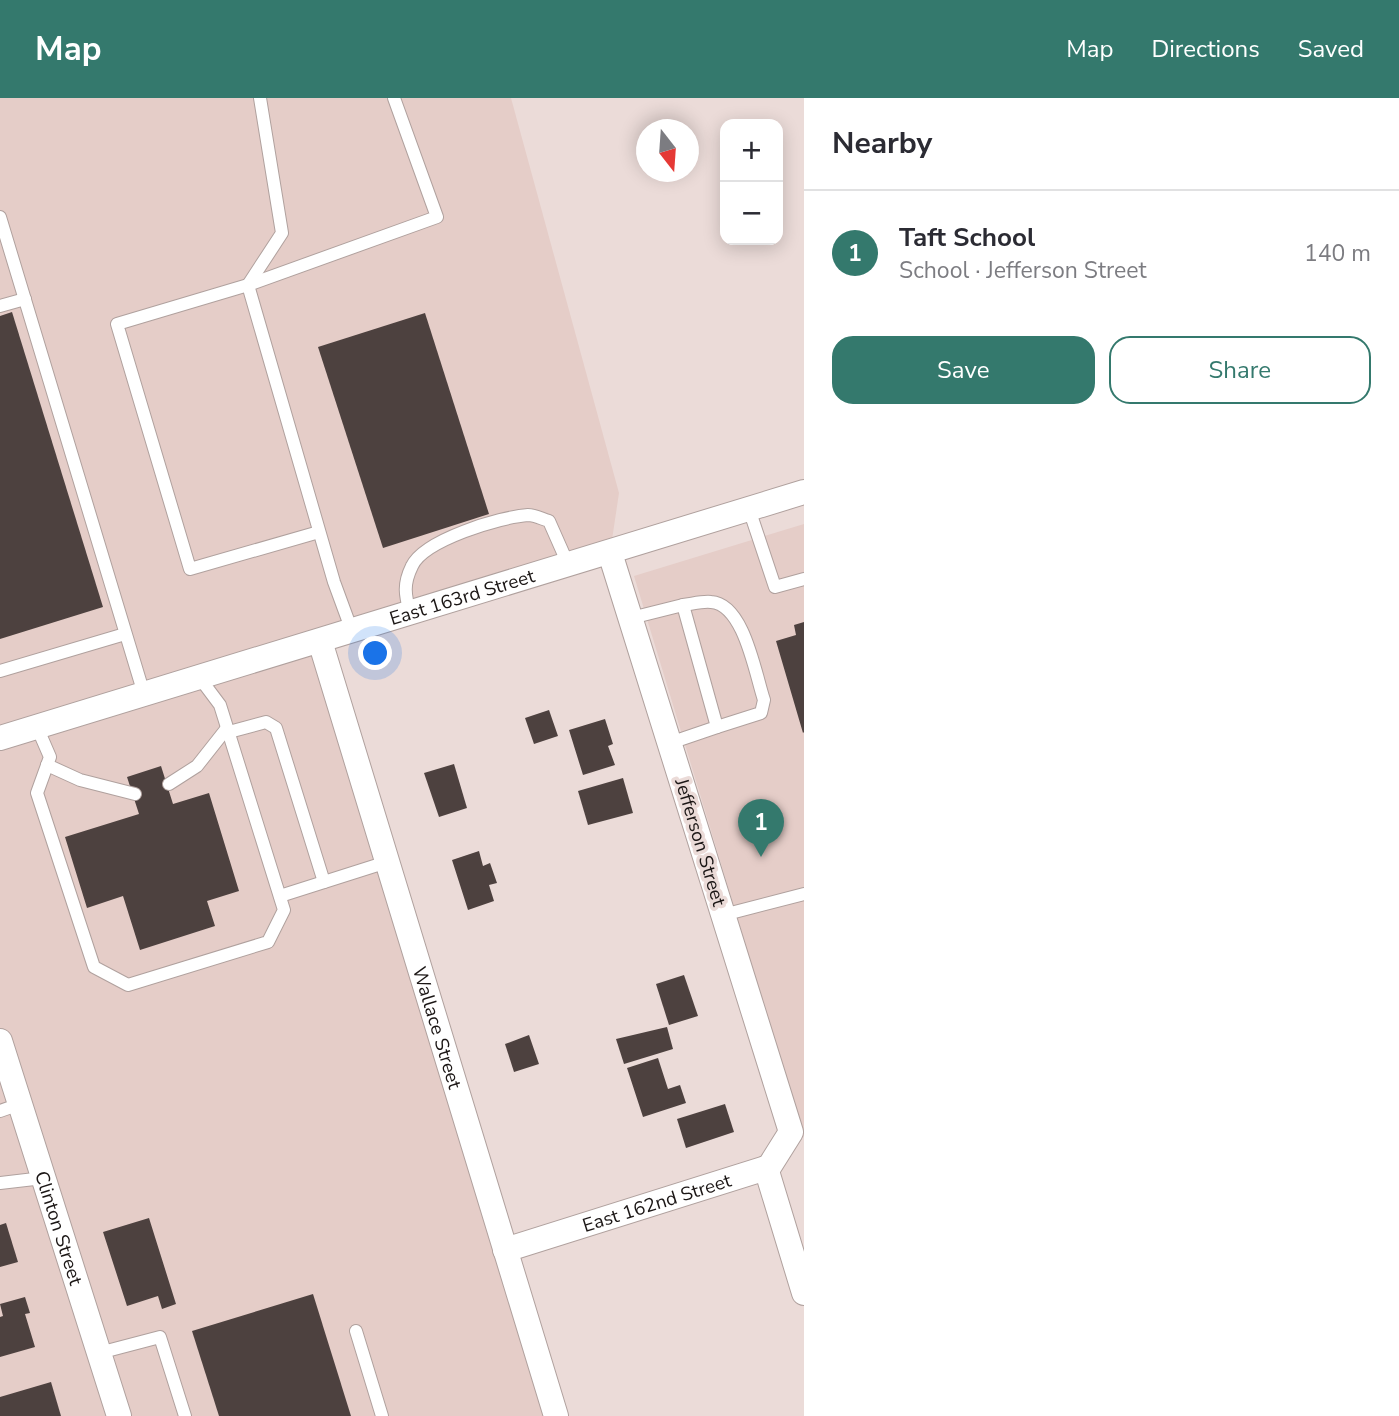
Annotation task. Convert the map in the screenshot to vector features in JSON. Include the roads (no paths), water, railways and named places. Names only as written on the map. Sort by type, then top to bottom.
[{"type":"street","name":"East 163rd Street","points":[[0,738],[804,492]]},
{"type":"street","name":"Jefferson Street","points":[[610,553],[791,1132],[766,1168]]},
{"type":"street","name":"Wallace Street","points":[[320,640],[556,1416]]},
{"type":"street","name":"Clinton Street","points":[[0,1041],[10,1107],[43,1178],[119,1416]]},
{"type":"street","name":"East 162nd Street","points":[[505,1250],[766,1168]]},
{"type":"street","points":[[766,1168],[804,1293]]},
{"type":"lane","points":[[260,98],[282,233],[248,285],[319,532],[352,631]]},
{"type":"lane","points":[[319,532],[190,569],[117,324],[248,285],[437,217],[394,98]]},
{"type":"lane","points":[[0,217],[144,694]]},
{"type":"lane","points":[[0,306],[25,299]]},
{"type":"lane","points":[[749,509],[775,587],[804,579]]},
{"type":"lane","points":[[410,613],[404,591],[412,564],[434,544],[491,524],[530,514],[549,521],[568,564]]},
{"type":"lane","points":[[631,618],[683,605],[713,601],[739,621],[764,700],[761,713],[670,743]]},
{"type":"lane","points":[[683,605],[717,727]]},
{"type":"lane","points":[[0,671],[125,634]]},
{"type":"lane","points":[[37,727],[50,757],[37,793],[94,967],[128,985],[268,942],[284,910],[220,705],[199,677]]},
{"type":"lane","points":[[169,784],[197,766],[228,730],[266,722],[275,727],[324,882]]},
{"type":"lane","points":[[47,765],[80,780],[135,794]]},
{"type":"lane","points":[[279,896],[387,862]]},
{"type":"lane","points":[[723,915],[804,894]]},
{"type":"lane","points":[[0,1183],[43,1178]]},
{"type":"lane","points":[[356,1331],[382,1416]]},
{"type":"lane","points":[[99,1353],[160,1337],[185,1416]]},
{"type":"place","name":"Taft School","points":[[761,857]]}]
